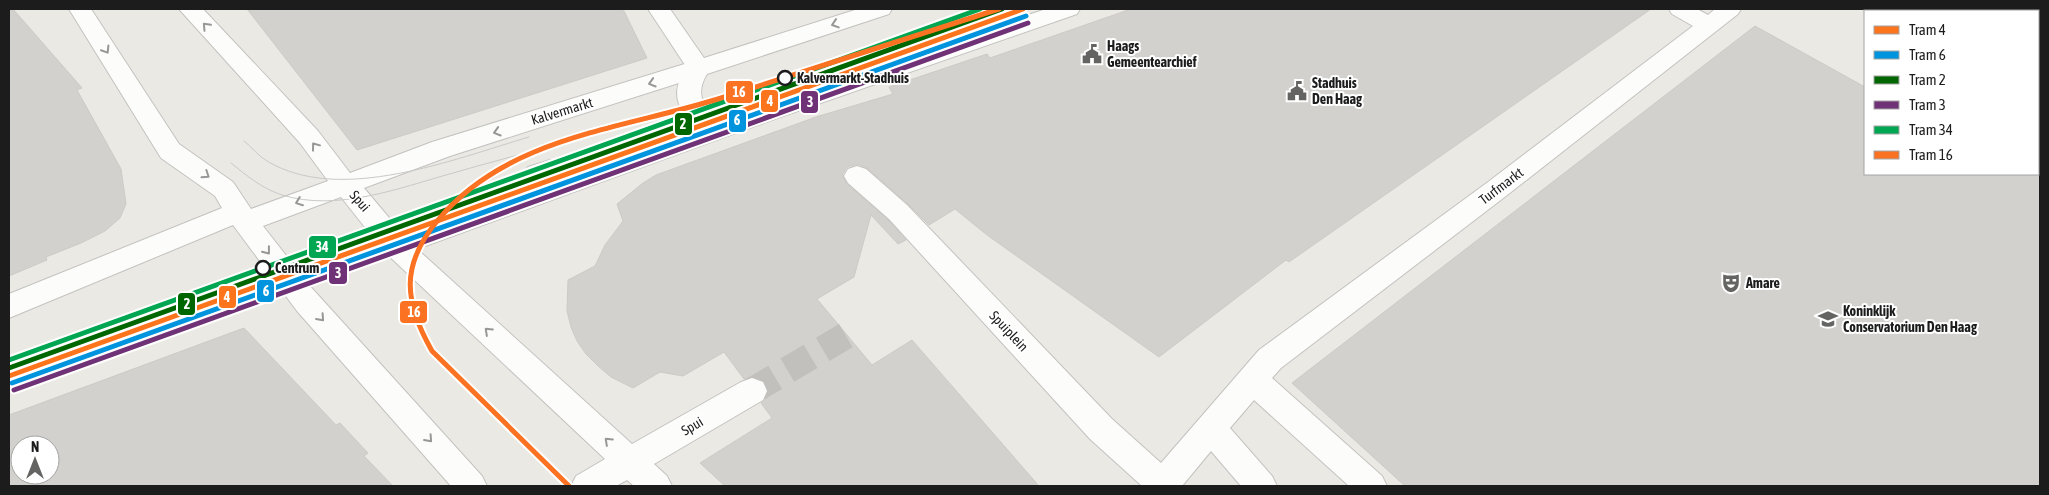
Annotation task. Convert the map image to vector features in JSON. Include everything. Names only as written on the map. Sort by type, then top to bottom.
[{"type":"street","points":[[80,9],[181,150],[224,189],[242,217],[307,303],[471,486]]},
{"type":"street","name":"Spui","points":[[190,9],[309,137],[396,246],[656,486]]},
{"type":"street","points":[[660,9],[699,68],[689,83],[689,92],[690,101],[701,116],[716,122],[743,121]]},
{"type":"street","name":"Kalvermarkt","points":[[9,306],[242,217],[345,184],[441,149],[881,9]]},
{"type":"street","points":[[290,280],[396,246],[547,182],[743,121],[1069,9]]},
{"type":"street","points":[[1680,9],[1709,25]]},
{"type":"street","name":"Turfmarkt","points":[[1261,369],[1730,9]]},
{"type":"street","name":"Spuiplein","points":[[857,176],[898,212],[1101,429],[1162,486],[1261,369]]},
{"type":"street","points":[[1261,369],[1371,486]]},
{"type":"street","name":"Spui","points":[[588,486],[752,390]]},
{"type":"street","points":[[1211,429],[1261,486]]},
{"type":"building","points":[[9,9],[13,9],[82,88],[77,90],[121,169],[126,204],[120,218],[105,231],[46,257],[47,260],[9,276]]},
{"type":"building","points":[[247,9],[623,9],[647,58],[357,150]]},
{"type":"building","points":[[1131,9],[1651,9],[1289,262],[1286,260],[1159,357],[987,235],[955,209],[929,225],[867,168],[858,164],[847,167],[842,175],[847,184],[888,220],[906,240],[898,244],[871,215],[854,277],[817,299],[872,365],[912,340],[1039,486],[725,486],[700,463],[772,418],[761,403],[765,401],[769,392],[765,381],[753,376],[744,379],[724,352],[683,376],[660,372],[633,388],[611,377],[586,354],[577,341],[567,311],[568,280],[595,266],[605,245],[623,221],[617,204],[656,175],[816,117],[893,94],[889,87],[987,54],[990,58]]},
{"type":"building","name":"Amare","points":[[1755,26],[1864,86],[1864,175],[2040,174],[2040,486],[1405,486],[1292,383]]},
{"type":"building","points":[[244,328],[336,425],[340,423],[368,453],[364,456],[393,486],[9,486],[9,415]]},
{"type":"tunnel","points":[[752,391],[847,335]]},
{"type":"tram line","name":"34","points":[[9,360],[980,9]]},
{"type":"tram line","name":"16","points":[[569,486],[432,351],[419,327],[409,293],[412,265],[420,246],[446,210],[480,180],[515,160],[539,150],[587,134],[711,101],[999,9]]},
{"type":"tram line","name":"2","points":[[9,368],[1002,9]]},
{"type":"tram line","name":"4","points":[[9,376],[1023,9]]},
{"type":"tram line","name":"6","points":[[12,383],[1026,16]]},
{"type":"tram line","name":"3","points":[[14,390],[1028,23]]},
{"type":"tram line","points":[[244,141],[267,161],[296,174],[328,179],[362,179],[432,166],[529,137]]},
{"type":"tram line","points":[[231,163],[255,182],[282,195],[303,200],[325,201],[368,196],[390,191],[567,142]]},
{"type":"place","name":"Haags Gemeentearchief","points":[[1092,54]]},
{"type":"place","name":"Kalvermarkt-Stadhuis","points":[[785,78]]},
{"type":"place","name":"Stadhuis Den Haag","points":[[1297,91]]},
{"type":"place","name":"Centrum","points":[[263,268]]},
{"type":"place","name":"Amare","points":[[1731,283]]},
{"type":"place","name":"Koninklijk Conservatorium Den Haag","points":[[1828,319]]}]
